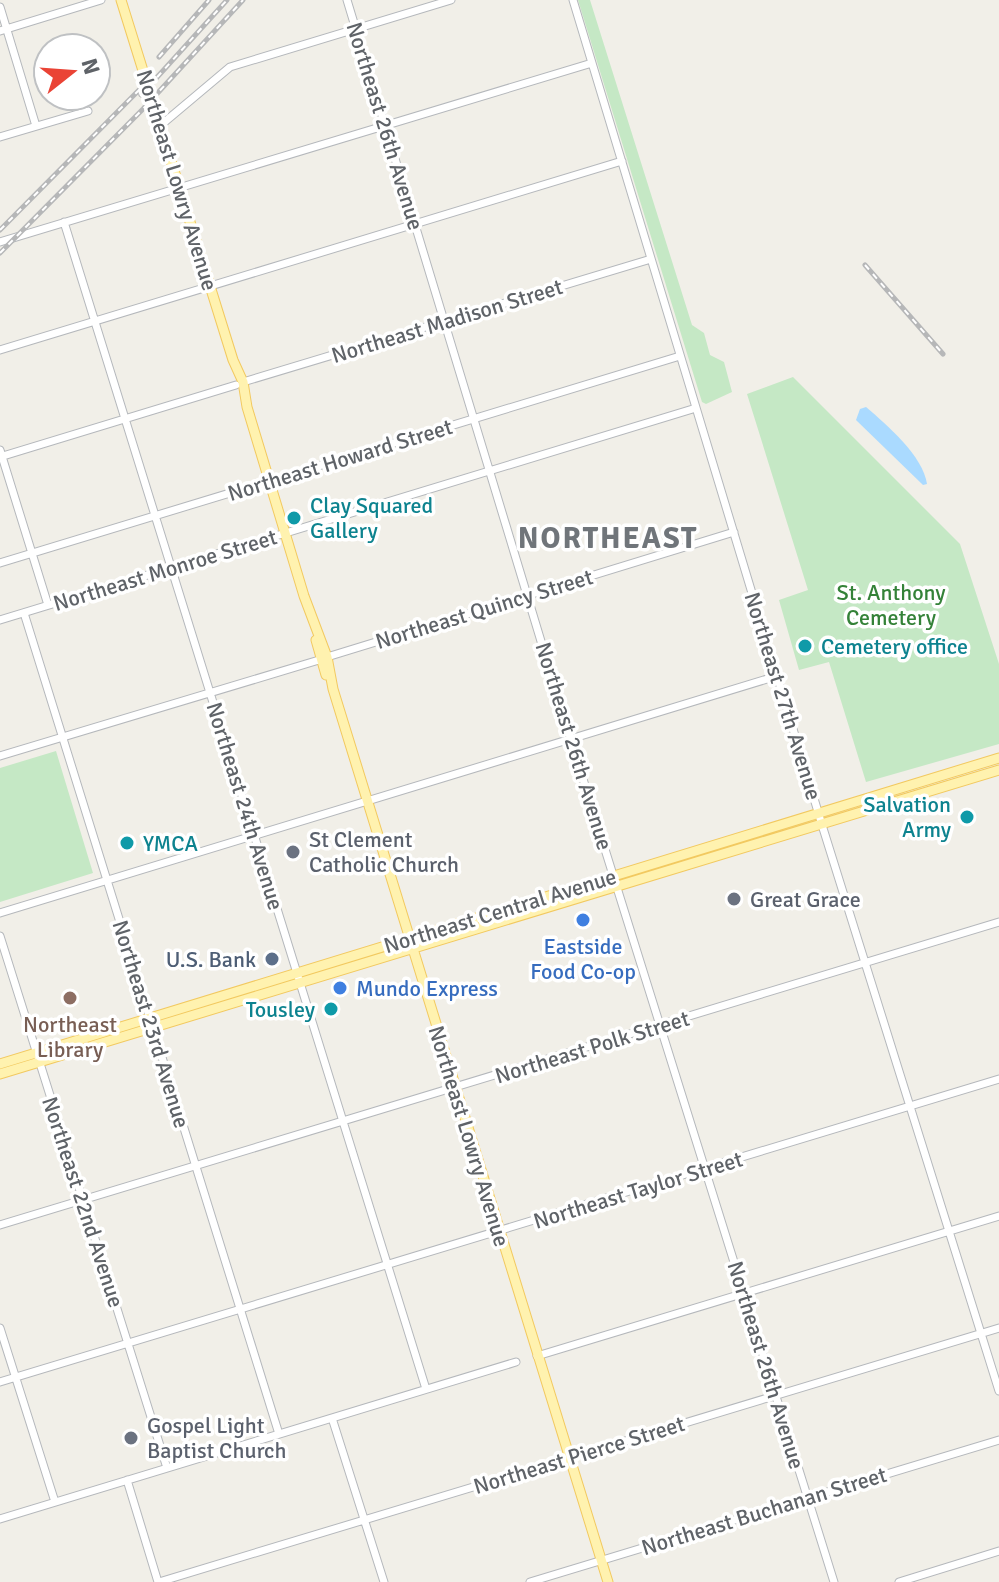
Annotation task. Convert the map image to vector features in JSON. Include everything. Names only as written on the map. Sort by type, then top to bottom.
[{"type":"main road","name":"Northeast Lowry Avenue","points":[[121,0],[608,1582]]},
{"type":"main road","name":"Northeast Central Avenue","points":[[0,1064],[37,1057],[150,1023],[408,939],[999,758]]},
{"type":"main road","name":"Northeast Central Avenue","points":[[150,1023],[300,985],[999,770]]},
{"type":"main road","name":"Northeast Central Avenue","points":[[0,1074],[37,1057]]},
{"type":"street","points":[[3,30],[101,0]]},
{"type":"street","name":"Northeast 26th Avenue","points":[[347,0],[571,740],[834,1582]]},
{"type":"street","points":[[161,125],[223,70],[451,0]]},
{"type":"street","name":"Northeast 27th Avenue","points":[[573,0],[822,825],[999,1391]]},
{"type":"street","points":[[0,7],[3,30],[36,126]]},
{"type":"street","points":[[0,242],[592,63]]},
{"type":"street","points":[[0,137],[85,112]]},
{"type":"street","points":[[0,350],[622,161]]},
{"type":"street","name":"Northeast 24th Avenue","points":[[64,222],[426,1389]]},
{"type":"street","name":"Northeast Madison Street","points":[[1,454],[651,259]]},
{"type":"street","name":"Northeast Howard Street","points":[[0,563],[680,356]]},
{"type":"street","name":"Northeast Monroe Street","points":[[0,620],[696,408]]},
{"type":"street","points":[[1,454],[48,605]]},
{"type":"street","name":"Northeast Quincy Street","points":[[0,756],[734,532]]},
{"type":"street","name":"Northeast 23rd Avenue","points":[[24,613],[279,1434]]},
{"type":"street","points":[[0,913],[777,676]]},
{"type":"street","name":"Northeast Polk Street","points":[[0,1225],[999,922]]},
{"type":"street","name":"Northeast 22nd Avenue","points":[[0,936],[167,1468]]},
{"type":"street","name":"Northeast Taylor Street","points":[[0,1382],[999,1079]]},
{"type":"street","points":[[537,1356],[999,1216]]},
{"type":"street","points":[[0,1328],[55,1502]]},
{"type":"street","name":"Northeast Pierce Street","points":[[159,1582],[999,1328]]},
{"type":"street","points":[[0,1519],[516,1362]]},
{"type":"street","points":[[332,1418],[384,1582]]},
{"type":"street","name":"Northeast Buchanan Street","points":[[530,1582],[999,1440]]},
{"type":"street","points":[[127,1480],[159,1582]]},
{"type":"street","points":[[899,1582],[999,1551]]},
{"type":"green space","points":[[578,0],[590,0],[692,325],[704,333],[710,355],[724,362],[732,392],[706,404],[702,402]]},
{"type":"green space","name":"St. Anthony Cemetery","points":[[793,377],[960,544],[999,664],[999,744],[866,782],[829,662],[799,670],[779,600],[808,590],[747,394]]},
{"type":"green space","points":[[56,751],[93,873],[0,902],[0,768]]},
{"type":"water","points":[[866,407],[911,452],[927,484],[923,485],[856,420],[860,409]]},
{"type":"railway","points":[[159,57],[209,0]]},
{"type":"railway","points":[[141,95],[227,0]]},
{"type":"railway","points":[[0,253],[143,109],[243,0]]},
{"type":"railway","points":[[0,230],[144,85]]},
{"type":"railway","points":[[865,265],[943,354]]},
{"type":"place","name":"Clay Squared Gallery","points":[[294,518]]},
{"type":"place","name":"Cemetery office","points":[[805,646]]},
{"type":"place","name":"Salvation Army","points":[[967,817]]},
{"type":"place","name":"YMCA","points":[[127,843]]},
{"type":"place","name":"St Clement Catholic Church","points":[[293,852]]},
{"type":"place","name":"Great Grace","points":[[734,899]]},
{"type":"place","name":"Eastside Food Co-op","points":[[583,920]]},
{"type":"place","name":"U.S. Bank","points":[[272,959]]},
{"type":"place","name":"Mundo Express","points":[[340,988]]},
{"type":"place","name":"Northeast Library","points":[[70,998]]},
{"type":"place","name":"Tousley","points":[[331,1009]]},
{"type":"place","name":"Gospel Light Baptist Church","points":[[131,1438]]},
{"type":"district","name":"NORTHEAST","points":[[608,538]]}]
